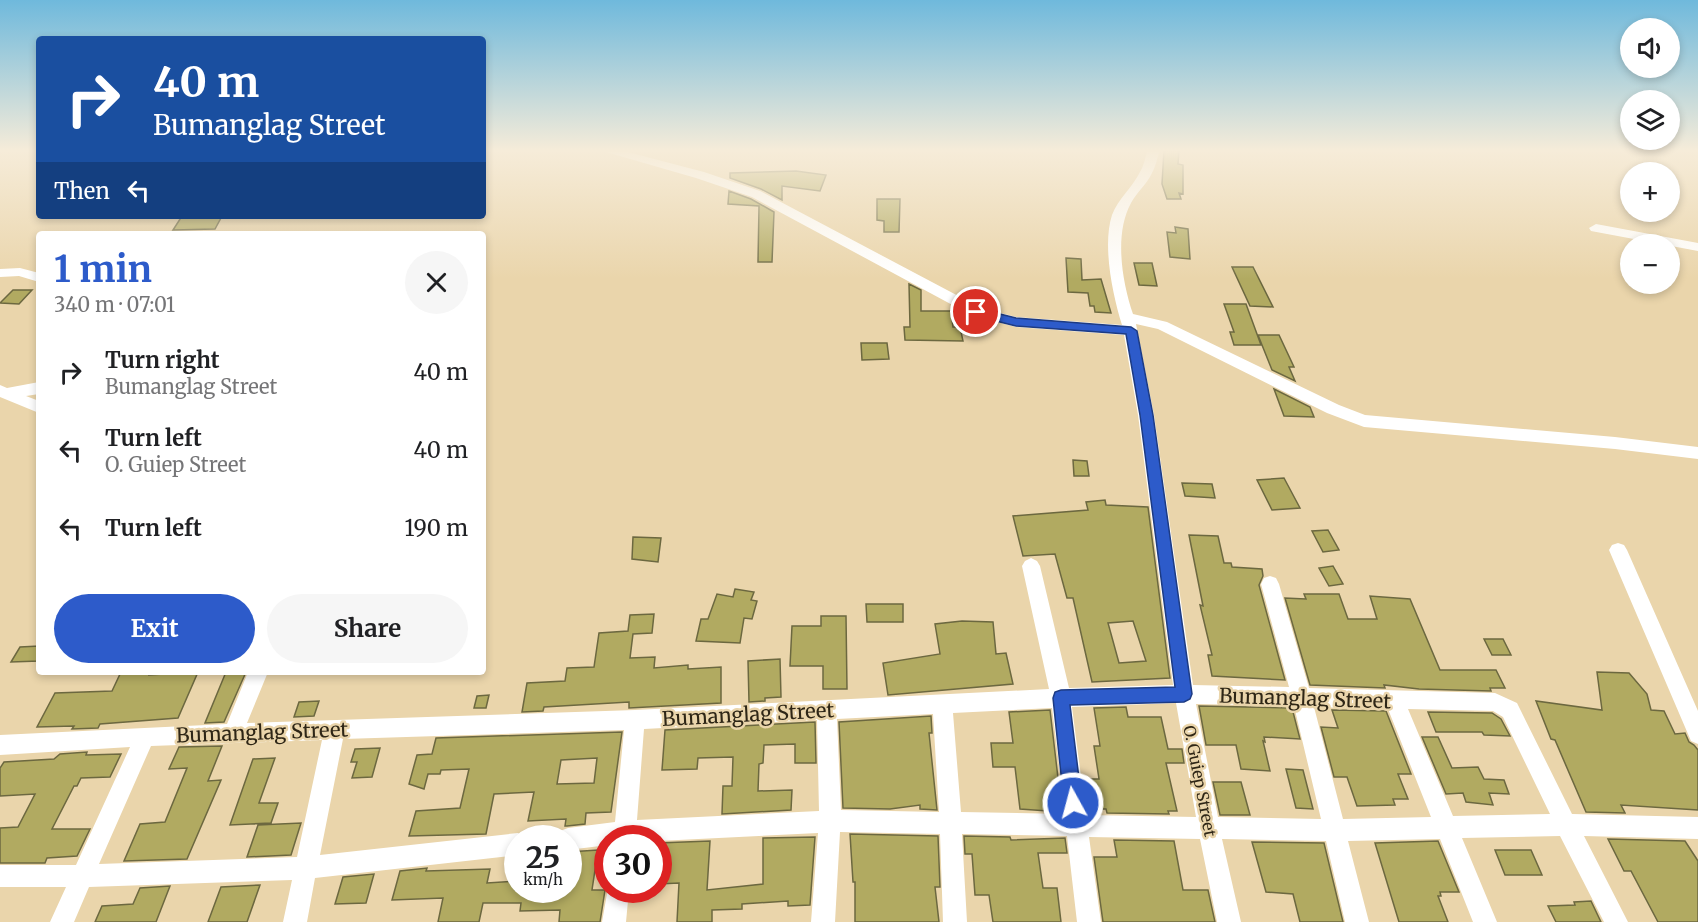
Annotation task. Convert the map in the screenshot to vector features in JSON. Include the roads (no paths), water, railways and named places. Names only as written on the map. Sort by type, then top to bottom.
[{"type":"street","points":[[753,193],[976,312],[1016,322],[1162,325],[1333,409],[1364,421],[1582,440],[1698,453]]},
{"type":"street","name":"O. Guiep Street","points":[[1131,193],[1125,202],[1116,231],[1118,280],[1129,324],[1146,415],[1184,694],[1229,922]]},
{"type":"street","points":[[1596,228],[1698,247]]},
{"type":"street","points":[[0,273],[20,272],[36,277]]},
{"type":"street","points":[[3,392],[36,388]]},
{"type":"street","points":[[3,392],[36,405]]},
{"type":"street","points":[[1618,550],[1698,734]]},
{"type":"street","points":[[1031,566],[1061,698],[1089,922]]},
{"type":"street","points":[[1270,584],[1302,697],[1357,922]]},
{"type":"street","points":[[233,733],[257,675]]},
{"type":"street","name":"Bumanglag Street","points":[[0,745],[145,736],[635,720],[942,703],[1184,694],[1496,702],[1510,710],[1566,825]]},
{"type":"street","points":[[1395,701],[1485,922]]},
{"type":"street","points":[[942,703],[951,822],[955,922]]},
{"type":"street","points":[[823,922],[830,821],[827,710]]},
{"type":"street","points":[[626,825],[635,720]]},
{"type":"street","points":[[295,922],[308,868],[335,728]]},
{"type":"street","points":[[62,922],[145,736]]},
{"type":"street","points":[[672,832],[830,821],[1333,830],[1566,825],[1698,828]]},
{"type":"street","points":[[1566,825],[1616,922]]},
{"type":"street","points":[[0,876],[82,876],[308,868],[504,846]]},
{"type":"street","points":[[614,922],[616,903]]}]
